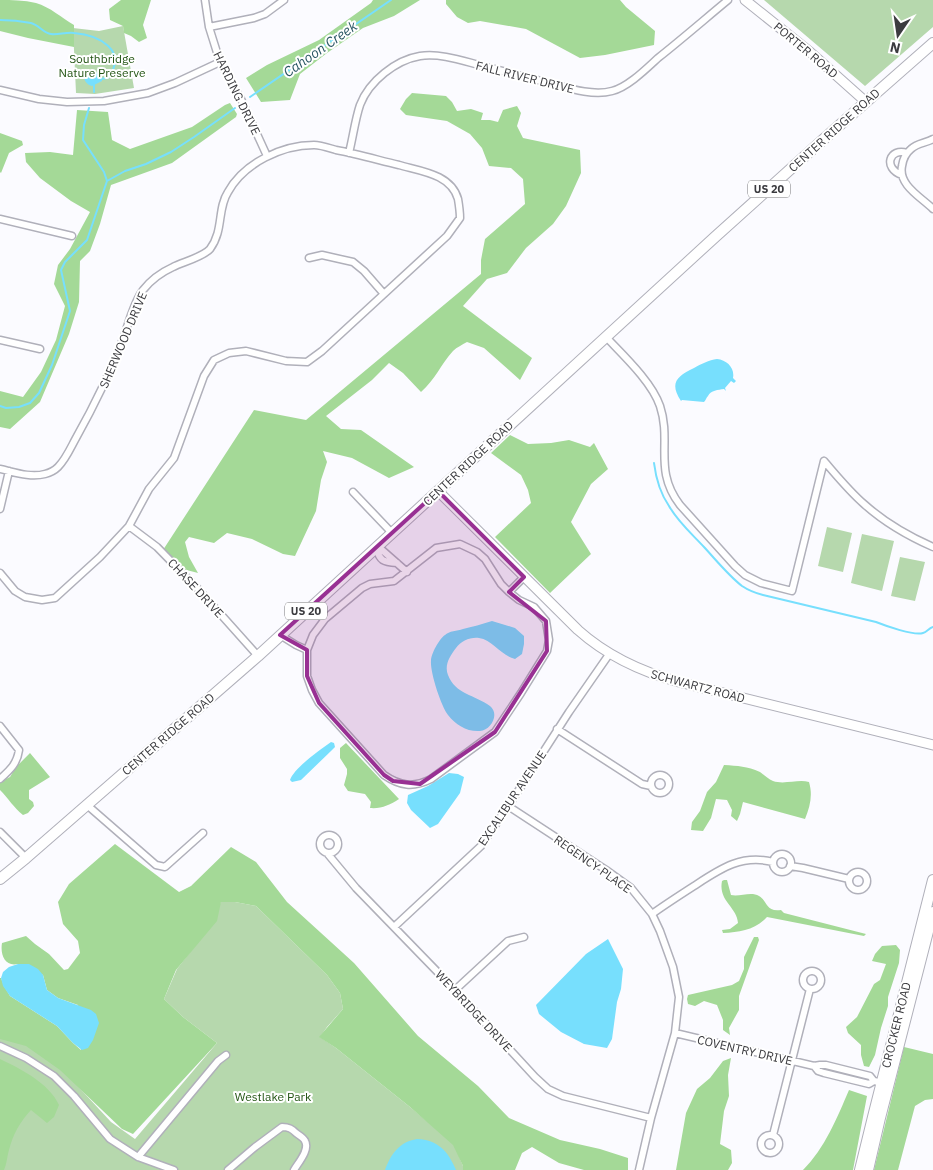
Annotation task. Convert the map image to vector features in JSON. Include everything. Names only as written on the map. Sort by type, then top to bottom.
[{"type":"main road","name":"CENTER RIDGE ROAD","points":[[0,879],[258,656],[606,336],[933,43]]},
{"type":"main road","name":"CROCKER ROAD","points":[[860,1170],[933,880]]},
{"type":"main road","name":"CROCKER ROAD","points":[[868,1170],[881,1083],[933,912]]},
{"type":"street","name":"HARDING DRIVE","points":[[205,0],[209,27],[220,62],[241,99],[267,156]]},
{"type":"street","points":[[209,27],[254,18],[265,14],[284,0]]},
{"type":"street","name":"FALL RIVER DRIVE","points":[[349,152],[361,104],[369,89],[388,70],[400,63],[420,56],[439,56],[579,91],[604,93],[614,91],[643,72],[728,0]]},
{"type":"street","name":"PORTER ROAD","points":[[745,0],[810,52],[866,102]]},
{"type":"street","points":[[0,90],[39,99],[67,102],[104,101],[148,93],[220,62]]},
{"type":"street","points":[[933,139],[915,146],[907,153],[902,164],[902,175],[906,185],[933,209]]},
{"type":"street","name":"SHERWOOD DRIVE","points":[[0,469],[34,476],[45,474],[63,461],[104,386],[142,291],[155,278],[171,268],[208,252],[218,234],[228,191],[254,163],[267,156],[291,148],[315,145],[436,175],[451,186],[458,198],[460,218],[447,236],[322,351],[306,362],[286,362],[246,351],[229,353],[214,360],[204,376],[174,458],[149,489],[129,526]]},
{"type":"street","points":[[902,175],[893,170],[890,160],[897,152],[907,153]]},
{"type":"street","points":[[0,219],[72,236]]},
{"type":"street","points":[[308,258],[322,255],[353,262],[364,271],[384,294]]},
{"type":"street","points":[[606,336],[649,385],[658,400],[664,426],[665,475],[674,498],[735,566],[750,578],[761,583],[792,591],[824,461],[850,491],[872,511],[903,532],[933,547]]},
{"type":"street","points":[[0,340],[40,349]]},
{"type":"street","points":[[0,508],[9,471]]},
{"type":"street","name":"SCHWARTZ ROAD","points":[[438,491],[583,634],[610,653],[639,668],[672,681],[933,745]]},
{"type":"street","points":[[353,492],[392,533]]},
{"type":"street","points":[[0,573],[15,591],[25,597],[42,600],[55,598],[100,557],[129,526]]},
{"type":"street","name":"CHASE DRIVE","points":[[129,526],[158,547],[258,656]]},
{"type":"street","points":[[460,544],[477,552],[485,559],[501,584],[519,600],[534,607],[546,621],[549,640],[547,652],[495,732],[431,779],[420,784],[406,784],[393,781],[384,775],[319,703],[312,690],[308,676],[307,650],[313,635],[325,619],[362,588],[370,584],[394,581],[407,572],[436,548],[460,544]]},
{"type":"street","points":[[376,548],[382,550],[407,572]]},
{"type":"street","points":[[509,592],[524,577]]},
{"type":"street","points":[[280,635],[307,650]]},
{"type":"street","name":"EXCALIBUR AVENUE","points":[[394,927],[481,846],[513,800],[557,729],[610,653]]},
{"type":"street","points":[[0,726],[19,750],[18,759],[0,779]]},
{"type":"street","points":[[557,729],[642,784],[651,786]]},
{"type":"street","points":[[87,805],[156,865],[165,866],[203,833]]},
{"type":"street","name":"REGENCY PLACE","points":[[508,806],[631,888],[652,914],[673,967],[679,997],[675,1033],[651,1118],[639,1170]]},
{"type":"street","points":[[0,832],[26,858]]},
{"type":"street","name":"WEYBRIDGE DRIVE","points":[[327,853],[356,888],[548,1089],[562,1096],[651,1118]]},
{"type":"street","points":[[784,854],[790,860],[790,866],[784,872],[778,872],[774,868],[775,856],[784,854]]},
{"type":"street","points":[[652,914],[726,866],[756,859],[773,862]]},
{"type":"street","points":[[790,866],[849,879]]},
{"type":"street","points":[[454,990],[508,941],[524,937]]},
{"type":"street","points":[[773,1135],[810,989]]},
{"type":"street","name":"COVENTRY DRIVE","points":[[675,1033],[814,1066],[835,1067],[870,1076],[881,1083]]},
{"type":"street","points":[[0,1046],[26,1058],[54,1076],[74,1096],[110,1139],[138,1157],[174,1170]]},
{"type":"street","points":[[138,1157],[218,1061],[226,1055]]},
{"type":"street","points":[[228,1170],[282,1127],[291,1128],[306,1141],[305,1151],[294,1170]]},
{"type":"highlighted area","points":[[438,491],[524,577],[509,592],[546,621],[547,651],[495,732],[420,784],[393,781],[384,775],[319,703],[307,676],[307,650],[280,635]]},
{"type":"green space","points":[[0,0],[36,3],[56,13],[74,25],[74,47],[0,31]]},
{"type":"green space","points":[[121,0],[151,0],[143,25],[147,38],[139,42],[124,33],[123,26],[110,20],[109,9]]},
{"type":"green space","points":[[373,0],[420,0],[394,16],[363,28],[327,53],[300,74],[290,100],[261,102],[246,78],[267,65],[319,40]]},
{"type":"green space","points":[[446,0],[620,0],[655,31],[654,45],[580,58],[526,29],[480,21],[468,23],[457,17],[446,4]]},
{"type":"green space","points":[[764,0],[933,0],[933,27],[865,86]]},
{"type":"green space","name":"Southbridge Nature Preserve","points":[[123,26],[134,88],[95,94],[76,93],[73,28],[99,31]]},
{"type":"green space","points":[[412,93],[446,96],[457,111],[471,109],[483,113],[481,120],[498,122],[503,110],[517,106],[521,113],[517,126],[523,138],[580,150],[581,173],[566,206],[553,224],[526,248],[507,273],[487,279],[463,306],[532,358],[520,380],[484,348],[467,342],[453,351],[421,392],[403,373],[389,363],[372,380],[326,416],[341,429],[361,430],[414,467],[389,478],[352,458],[323,451],[327,462],[321,480],[316,511],[295,556],[283,554],[252,539],[227,533],[214,543],[189,537],[185,542],[189,557],[198,573],[179,568],[163,550],[254,410],[306,420],[481,274],[481,260],[485,239],[525,204],[523,179],[511,168],[489,166],[482,148],[470,134],[447,121],[406,115],[400,109]]},
{"type":"green space","points":[[230,103],[237,114],[236,117],[172,163],[111,185],[90,251],[80,261],[79,302],[69,334],[40,402],[10,429],[0,427],[0,391],[23,397],[41,372],[56,340],[65,306],[54,284],[58,265],[70,249],[90,212],[71,201],[40,178],[26,162],[25,153],[50,152],[73,155],[77,110],[108,112],[112,140],[130,149],[192,127]]},
{"type":"green space","points":[[0,133],[22,141],[23,145],[9,153],[1,173],[0,172]]},
{"type":"green space","points":[[510,435],[528,444],[569,440],[590,447],[594,443],[608,469],[591,484],[571,522],[591,554],[550,593],[495,537],[531,503],[528,490],[521,475],[491,453]]},
{"type":"green space","points":[[827,527],[852,533],[843,572],[818,566]]},
{"type":"green space","points":[[862,534],[894,541],[882,591],[851,583]]},
{"type":"green space","points":[[900,557],[925,562],[915,601],[891,596]]},
{"type":"green space","points":[[346,743],[399,799],[385,806],[370,808],[371,802],[365,794],[348,791],[344,785],[347,769],[340,758],[340,748]]},
{"type":"green space","points":[[30,753],[50,777],[29,790],[29,799],[33,802],[34,806],[28,813],[23,815],[0,790],[0,782],[10,777],[16,767]]},
{"type":"green space","points":[[724,765],[751,769],[777,782],[809,782],[811,792],[805,819],[743,802],[737,821],[731,816],[732,810],[727,800],[716,799],[711,818],[703,831],[691,830],[692,822],[700,811],[707,792],[716,782]]},
{"type":"green space","points":[[115,844],[179,892],[191,886],[231,847],[256,862],[287,902],[354,963],[418,1036],[478,1086],[509,1118],[560,1140],[600,1149],[628,1158],[628,1170],[584,1170],[559,1163],[532,1147],[522,1153],[515,1170],[463,1170],[453,1145],[410,1107],[336,1048],[319,1037],[343,1009],[340,993],[327,975],[256,906],[235,902],[221,902],[217,921],[176,970],[164,999],[183,1017],[217,1043],[133,1134],[122,1129],[60,1070],[26,1046],[0,1039],[1,978],[10,996],[57,1026],[81,1050],[78,1005],[58,998],[47,990],[43,975],[18,964],[7,962],[3,956],[2,943],[26,936],[49,954],[64,970],[68,969],[80,953],[78,941],[63,924],[58,902],[69,884]]},
{"type":"green space","points":[[727,880],[731,895],[756,895],[762,898],[769,908],[866,934],[864,936],[767,917],[757,925],[747,929],[723,933],[722,930],[730,929],[738,923],[735,912],[725,899],[721,888],[722,881]]},
{"type":"green space","name":"Westlake Park","points":[[221,902],[235,902],[256,906],[327,975],[340,993],[343,1009],[320,1037],[454,1144],[463,1170],[0,1170],[0,1032],[48,1054],[111,1122],[135,1139],[217,1043],[183,1017],[164,999],[177,969],[195,946]]},
{"type":"green space","points":[[754,937],[758,937],[759,940],[739,996],[739,1010],[729,1028],[730,1035],[723,1030],[723,1020],[717,1005],[704,1001],[695,1006],[688,1004],[687,999],[688,995],[732,985],[739,981],[744,969],[744,957]]},
{"type":"green space","points":[[896,945],[900,950],[899,963],[888,997],[888,1006],[875,1055],[869,1067],[864,1066],[861,1045],[848,1033],[846,1027],[857,1017],[874,984],[880,980],[886,964],[872,961],[875,954],[882,946]]},
{"type":"green space","points":[[904,1047],[933,1054],[933,1099],[925,1100],[915,1106],[898,1170],[874,1170]]},
{"type":"green space","points":[[731,1058],[728,1075],[729,1096],[724,1111],[720,1144],[731,1150],[732,1163],[728,1170],[676,1170],[686,1113],[697,1089],[710,1078],[723,1061]]},
{"type":"green space","points":[[0,1059],[41,1083],[49,1090],[59,1105],[54,1117],[47,1123],[31,1110],[17,1128],[4,1170],[0,1170]]},
{"type":"green space","points":[[849,1090],[867,1096],[853,1170],[803,1170],[824,1142]]},
{"type":"water","points":[[86,72],[99,73],[102,76],[102,81],[92,86],[89,85],[84,78]]},
{"type":"water","points":[[717,359],[730,365],[733,371],[733,378],[736,381],[734,383],[731,381],[725,388],[726,391],[724,389],[709,394],[704,402],[681,401],[677,395],[675,385],[679,377],[702,364]]},
{"type":"water","points":[[492,621],[515,628],[524,636],[522,654],[515,659],[484,639],[472,638],[463,641],[452,654],[447,668],[451,681],[460,690],[490,706],[494,713],[493,721],[488,728],[480,731],[466,729],[451,719],[445,711],[434,681],[431,658],[438,643],[447,634]]},
{"type":"water","points":[[331,742],[334,743],[335,747],[301,780],[292,782],[290,780],[292,775],[302,765]]},
{"type":"water","points":[[449,773],[464,777],[460,793],[438,824],[430,828],[411,810],[407,803],[408,795],[428,786]]},
{"type":"water","points":[[608,939],[623,969],[612,1039],[607,1048],[584,1044],[561,1032],[539,1014],[536,1005],[586,954]]},
{"type":"water","points":[[18,964],[29,964],[38,969],[43,975],[47,990],[58,998],[91,1010],[96,1014],[99,1023],[88,1048],[82,1050],[57,1026],[10,996],[3,986],[1,978],[3,972],[9,967]]},
{"type":"water","points":[[417,1139],[436,1144],[446,1152],[456,1170],[385,1170],[396,1150],[405,1143]]},
{"type":"waterway","name":"Cahoon Creek","points":[[250,97],[391,0]]},
{"type":"waterway","points":[[0,20],[31,23],[51,34],[83,34],[101,41],[113,52],[115,59],[114,68],[108,78],[99,79]]},
{"type":"waterway","points":[[94,84],[94,92]]},
{"type":"waterway","points":[[89,108],[84,125],[83,140],[104,172],[107,181]]},
{"type":"waterway","name":"Cahoon Creek","points":[[0,406],[6,408],[19,407],[30,403],[39,393],[52,365],[70,311],[61,270],[65,262],[87,240],[107,181],[125,171],[146,164],[171,152],[235,108]]},
{"type":"waterway","points":[[654,463],[661,491],[677,517],[727,572],[744,587],[760,594],[876,622],[907,632],[919,634],[933,627]]}]
